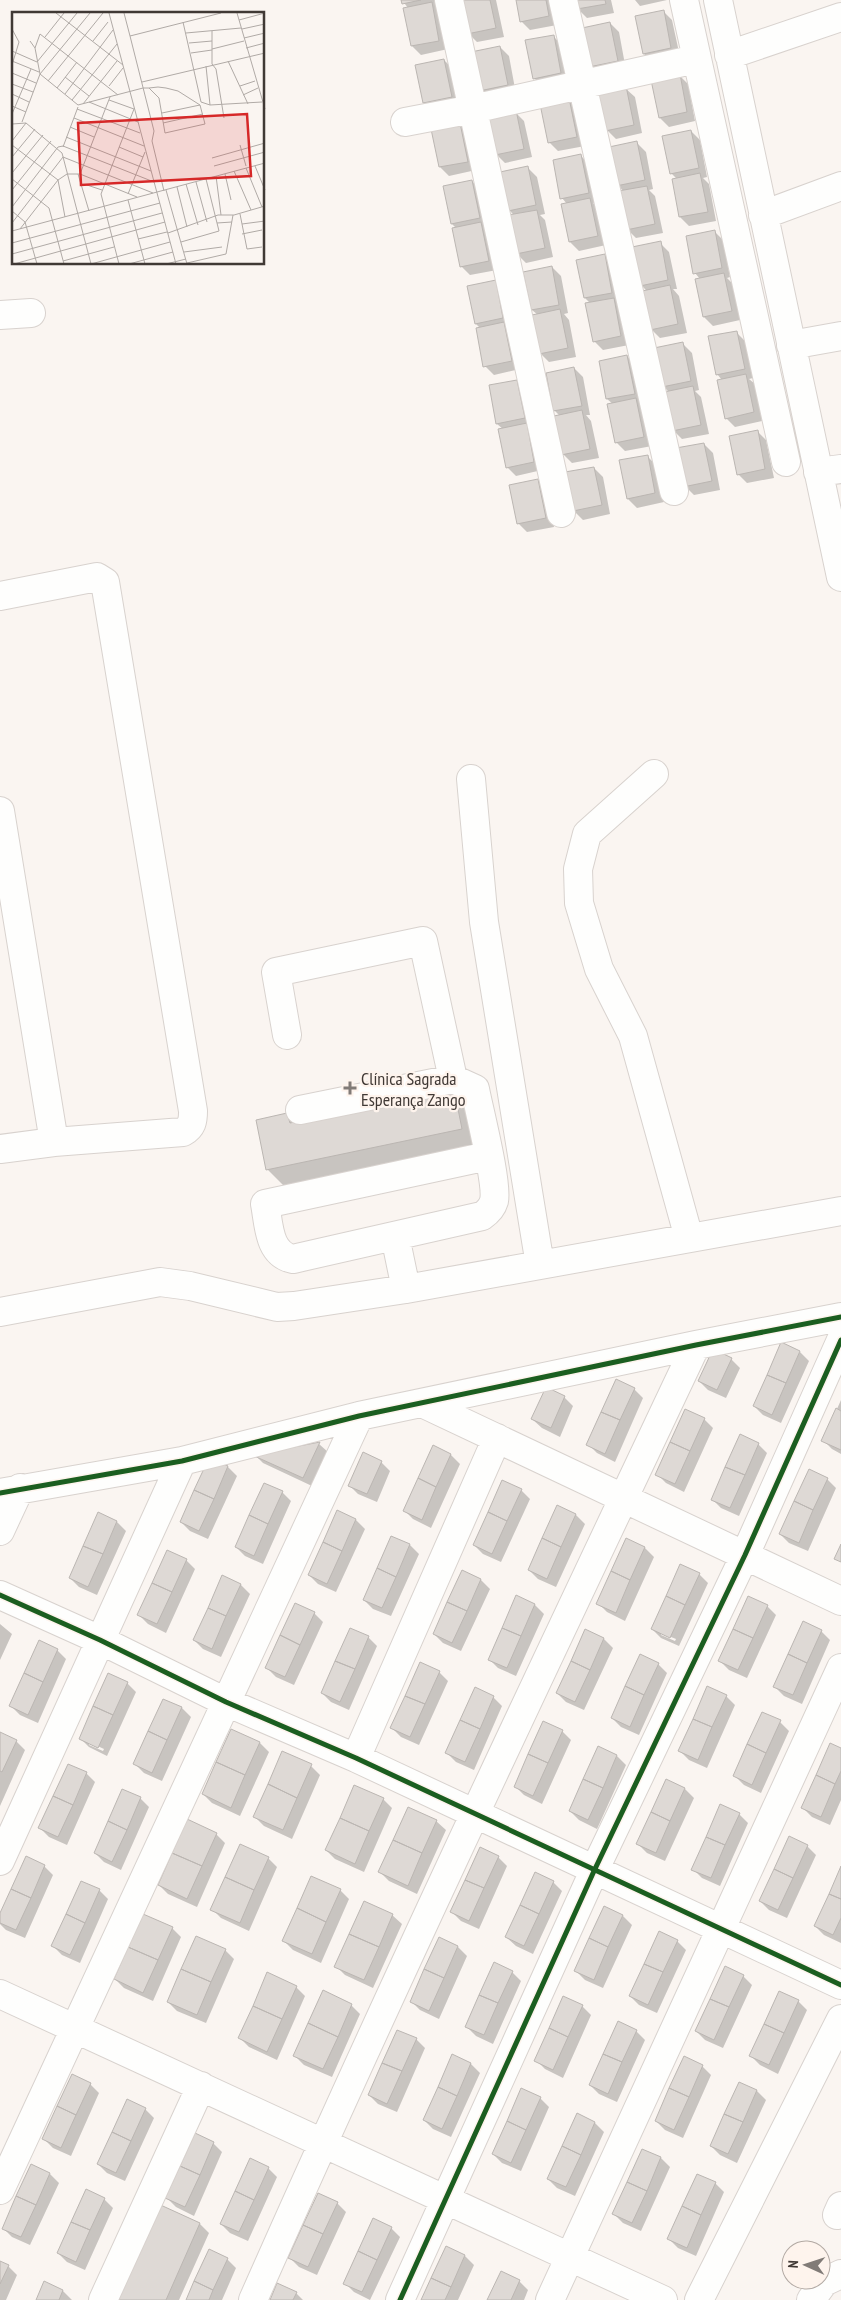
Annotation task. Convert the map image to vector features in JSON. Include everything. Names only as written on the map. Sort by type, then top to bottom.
[{"type":"street","points":[[449,0],[562,513]]},
{"type":"street","points":[[563,0],[674,491]]},
{"type":"street","points":[[684,0],[786,462]]},
{"type":"street","points":[[718,0],[791,346],[830,470],[841,577]]},
{"type":"street","points":[[729,55],[841,16]]},
{"type":"street","points":[[405,122],[473,109],[696,59]]},
{"type":"street","points":[[763,215],[841,186]]},
{"type":"street","points":[[0,315],[31,313]]},
{"type":"street","points":[[791,346],[841,336]]},
{"type":"street","points":[[0,596],[98,577],[105,582],[193,1111],[193,1121],[189,1128],[182,1132],[54,1142],[0,1149]]},
{"type":"street","points":[[654,774],[588,834],[578,870],[578,903],[599,968],[633,1036],[690,1238]]},
{"type":"street","points":[[470,779],[484,922],[540,1265]]},
{"type":"street","points":[[0,811],[54,1142]]},
{"type":"street","points":[[286,1035],[276,972],[423,941],[453,1079]]},
{"type":"street","points":[[300,1110],[453,1079],[475,1089],[488,1156],[495,1193],[490,1211],[482,1216],[293,1259],[285,1257],[272,1243],[265,1204],[488,1156]]},
{"type":"street","points":[[0,1312],[160,1282],[190,1286],[277,1307],[294,1306],[540,1265],[841,1211]]},
{"type":"street","points":[[395,1236],[406,1288]]},
{"type":"street","points":[[0,1531],[10,1490],[182,1461],[359,1416],[696,1345],[841,1317]]},
{"type":"street","points":[[400,2300],[594,1871],[745,1555],[841,1340]]},
{"type":"street","points":[[253,2300],[322,2143],[474,1813],[696,1345]]},
{"type":"street","points":[[422,1403],[841,1601]]},
{"type":"street","points":[[0,2190],[359,1416]]},
{"type":"street","points":[[356,1758],[497,1438]]},
{"type":"street","points":[[0,1861],[182,1461]]},
{"type":"street","points":[[0,1594],[100,1640],[226,1702],[356,1758],[841,1985]]},
{"type":"street","points":[[550,2300],[841,1668]]},
{"type":"street","points":[[0,1994],[664,2300]]},
{"type":"street","points":[[700,2300],[841,2019]]},
{"type":"street","points":[[103,2300],[201,2086]]},
{"type":"street","points":[[812,2300],[824,2282],[841,2274]]},
{"type":"building","points":[[401,0],[421,0],[402,4]]},
{"type":"building","points":[[460,0],[490,0],[496,28],[467,34]]},
{"type":"building","points":[[516,0],[546,0],[549,16],[520,22]]},
{"type":"building","points":[[575,0],[605,0],[606,4],[577,9]]},
{"type":"building","points":[[432,2],[439,41],[411,46],[403,8]]},
{"type":"building","points":[[664,10],[671,48],[643,54],[635,16]]},
{"type":"building","points":[[610,22],[618,61],[589,67],[582,28]]},
{"type":"building","points":[[554,35],[561,73],[533,79],[525,40]]},
{"type":"building","points":[[500,46],[508,85],[479,91],[471,52]]},
{"type":"building","points":[[444,59],[452,97],[423,103],[415,65]]},
{"type":"building","points":[[680,74],[687,112],[659,118],[651,80]]},
{"type":"building","points":[[626,86],[634,125],[605,131],[598,92]]},
{"type":"building","points":[[569,98],[577,137],[548,143],[540,104]]},
{"type":"building","points":[[516,110],[524,149],[495,155],[487,116]]},
{"type":"building","points":[[460,123],[468,162],[439,167],[431,129]]},
{"type":"building","points":[[691,130],[699,168],[670,174],[662,136]]},
{"type":"building","points":[[637,141],[645,180],[616,186],[609,147]]},
{"type":"building","points":[[581,154],[589,193],[560,199],[553,160]]},
{"type":"building","points":[[528,166],[536,205],[508,211],[500,172]]},
{"type":"building","points":[[700,173],[708,212],[679,217],[672,179]]},
{"type":"building","points":[[472,180],[480,218],[451,224],[443,186]]},
{"type":"building","points":[[647,186],[655,224],[626,230],[618,191]]},
{"type":"building","points":[[590,198],[598,236],[569,242],[561,204]]},
{"type":"building","points":[[537,210],[545,248],[516,254],[508,215]]},
{"type":"building","points":[[481,222],[489,261],[460,267],[452,228]]},
{"type":"building","points":[[715,230],[722,268],[693,274],[686,236]]},
{"type":"building","points":[[661,241],[668,280],[640,286],[632,247]]},
{"type":"building","points":[[605,254],[612,293],[584,298],[576,260]]},
{"type":"building","points":[[552,266],[559,305],[531,310],[523,272]]},
{"type":"building","points":[[724,273],[732,311],[703,317],[695,279]]},
{"type":"building","points":[[496,280],[503,318],[475,324],[467,286]]},
{"type":"building","points":[[670,285],[678,324],[650,330],[642,291]]},
{"type":"building","points":[[614,298],[621,336],[593,342],[585,303]]},
{"type":"building","points":[[560,309],[568,348],[539,354],[532,315]]},
{"type":"building","points":[[504,322],[512,361],[483,367],[476,328]]},
{"type":"building","points":[[737,331],[745,369],[716,375],[708,336]]},
{"type":"building","points":[[683,342],[691,381],[662,387],[654,348]]},
{"type":"building","points":[[627,355],[635,394],[606,399],[599,361]]},
{"type":"building","points":[[574,367],[582,406],[553,411],[546,373]]},
{"type":"building","points":[[746,374],[754,412],[725,419],[717,380]]},
{"type":"building","points":[[517,380],[525,418],[496,424],[489,385]]},
{"type":"building","points":[[693,386],[701,425],[672,431],[664,392]]},
{"type":"building","points":[[636,398],[644,437],[615,443],[607,404]]},
{"type":"building","points":[[582,410],[590,449],[561,455],[554,416]]},
{"type":"building","points":[[527,423],[534,462],[506,468],[498,429]]},
{"type":"building","points":[[758,430],[765,469],[737,475],[729,436]]},
{"type":"building","points":[[704,443],[712,481],[683,487],[676,448]]},
{"type":"building","points":[[648,455],[655,493],[627,499],[619,460]]},
{"type":"building","points":[[594,467],[602,505],[573,511],[565,472]]},
{"type":"building","points":[[538,479],[546,518],[517,524],[509,485]]},
{"type":"building","points":[[454,1089],[462,1129],[266,1170],[256,1120],[287,1113],[290,1123]]},
{"type":"building","points":[[781,1342],[800,1351],[786,1383],[767,1375]]},
{"type":"building","points":[[713,1349],[732,1358],[717,1390],[698,1381]]},
{"type":"building","points":[[767,1375],[786,1383],[772,1415],[753,1406]]},
{"type":"building","points":[[616,1379],[635,1388],[620,1420],[601,1412]]},
{"type":"building","points":[[546,1387],[565,1396],[551,1428],[531,1419]]},
{"type":"building","points":[[836,1408],[841,1411],[841,1450],[821,1441]]},
{"type":"building","points":[[685,1409],[705,1418],[690,1451],[670,1442]]},
{"type":"building","points":[[601,1412],[620,1420],[605,1454],[586,1445]]},
{"type":"building","points":[[740,1434],[759,1443],[745,1475],[725,1467]]},
{"type":"building","points":[[320,1442],[303,1478],[252,1455]]},
{"type":"building","points":[[670,1442],[690,1451],[675,1484],[655,1475]]},
{"type":"building","points":[[433,1445],[451,1454],[436,1487],[418,1478]]},
{"type":"building","points":[[363,1452],[382,1461],[367,1494],[348,1486]]},
{"type":"building","points":[[209,1458],[228,1466],[214,1499],[194,1490]]},
{"type":"building","points":[[725,1467],[745,1475],[730,1508],[711,1500]]},
{"type":"building","points":[[809,1469],[828,1478],[813,1510],[794,1501]]},
{"type":"building","points":[[418,1478],[436,1487],[422,1520],[403,1511]]},
{"type":"building","points":[[502,1480],[522,1489],[507,1521],[488,1512]]},
{"type":"building","points":[[264,1483],[283,1491],[268,1524],[249,1515]]},
{"type":"building","points":[[194,1490],[214,1499],[199,1531],[180,1522]]},
{"type":"building","points":[[794,1501],[813,1510],[799,1543],[779,1534]]},
{"type":"building","points":[[557,1505],[576,1514],[561,1547],[542,1538]]},
{"type":"building","points":[[337,1510],[356,1519],[342,1551],[323,1542]]},
{"type":"building","points":[[98,1512],[117,1521],[103,1554],[83,1546]]},
{"type":"building","points":[[488,1512],[507,1521],[492,1554],[473,1545]]},
{"type":"building","points":[[249,1515],[268,1524],[254,1556],[235,1547]]},
{"type":"building","points":[[391,1536],[410,1544],[396,1577],[377,1568]]},
{"type":"building","points":[[542,1538],[561,1547],[547,1579],[528,1570]]},
{"type":"building","points":[[626,1538],[645,1547],[630,1580],[611,1571]]},
{"type":"building","points":[[323,1542],[342,1551],[327,1584],[308,1575]]},
{"type":"building","points":[[841,1544],[841,1562],[834,1559]]},
{"type":"building","points":[[83,1546],[103,1554],[88,1587],[69,1578]]},
{"type":"building","points":[[167,1550],[187,1559],[172,1592],[152,1583]]},
{"type":"building","points":[[680,1564],[700,1573],[685,1605],[666,1596]]},
{"type":"building","points":[[377,1568],[396,1577],[382,1608],[363,1600]]},
{"type":"building","points":[[462,1570],[481,1579],[467,1611],[447,1602]]},
{"type":"building","points":[[611,1571],[630,1580],[616,1613],[596,1604]]},
{"type":"building","points":[[222,1575],[241,1584],[226,1616],[208,1608]]},
{"type":"building","points":[[152,1583],[172,1592],[157,1624],[137,1615]]},
{"type":"building","points":[[516,1595],[535,1604],[521,1636],[502,1628]]},
{"type":"building","points":[[666,1596],[685,1605],[670,1638],[651,1629]]},
{"type":"building","points":[[748,1596],[768,1605],[753,1638],[733,1629]]},
{"type":"building","points":[[447,1602],[467,1611],[452,1643],[433,1634]]},
{"type":"building","points":[[295,1603],[315,1612],[300,1645],[280,1635]]},
{"type":"building","points":[[208,1608],[226,1616],[212,1649],[193,1640]]},
{"type":"building","points":[[803,1621],[822,1630],[807,1663],[788,1654]]},
{"type":"building","points":[[350,1628],[369,1636],[355,1669],[335,1661]]},
{"type":"building","points":[[502,1628],[521,1636],[507,1668],[488,1660]]},
{"type":"building","points":[[585,1629],[604,1638],[590,1670],[571,1661]]},
{"type":"building","points":[[733,1629],[753,1638],[738,1670],[718,1661]]},
{"type":"building","points":[[280,1635],[300,1645],[285,1677],[265,1668]]},
{"type":"building","points":[[39,1640],[58,1649],[43,1682],[24,1673]]},
{"type":"building","points":[[640,1654],[659,1663],[644,1695],[625,1686]]},
{"type":"building","points":[[788,1654],[807,1663],[793,1695],[773,1687]]},
{"type":"building","points":[[335,1661],[355,1669],[340,1702],[321,1693]]},
{"type":"building","points":[[571,1661],[590,1670],[575,1702],[556,1693]]},
{"type":"building","points":[[420,1662],[440,1671],[425,1704],[405,1696]]},
{"type":"building","points":[[24,1673],[43,1682],[28,1715],[9,1706]]},
{"type":"building","points":[[108,1673],[128,1682],[113,1715],[93,1706]]},
{"type":"building","points":[[625,1686],[644,1695],[630,1727],[611,1718]]},
{"type":"building","points":[[707,1686],[727,1695],[712,1727],[693,1719]]},
{"type":"building","points":[[475,1687],[494,1696],[480,1729],[460,1720]]},
{"type":"building","points":[[405,1696],[425,1704],[410,1737],[390,1728]]},
{"type":"building","points":[[163,1699],[182,1707],[167,1740],[148,1731]]},
{"type":"building","points":[[93,1706],[113,1715],[98,1748],[79,1739]]},
{"type":"building","points":[[762,1712],[781,1720],[766,1753],[747,1744]]},
{"type":"building","points":[[693,1719],[712,1727],[698,1760],[678,1751]]},
{"type":"building","points":[[460,1720],[480,1729],[465,1762],[445,1753]]},
{"type":"building","points":[[543,1721],[563,1730],[548,1763],[528,1754]]},
{"type":"building","points":[[231,1729],[260,1742],[245,1775],[216,1762]]},
{"type":"building","points":[[148,1731],[167,1740],[152,1773],[133,1764]]},
{"type":"building","points":[[0,1732],[17,1740],[2,1772],[0,1771]]},
{"type":"building","points":[[830,1743],[841,1748],[841,1771],[835,1784],[816,1775]]},
{"type":"building","points":[[747,1744],[766,1753],[752,1785],[733,1776]]},
{"type":"building","points":[[598,1746],[617,1755],[603,1788],[583,1779]]},
{"type":"building","points":[[282,1751],[312,1764],[297,1798],[268,1784]]},
{"type":"building","points":[[528,1754],[548,1763],[533,1796],[514,1787]]},
{"type":"building","points":[[216,1762],[245,1775],[231,1808],[202,1794]]},
{"type":"building","points":[[68,1764],[87,1772],[73,1805],[53,1796]]},
{"type":"building","points":[[816,1775],[835,1784],[821,1817],[801,1808]]},
{"type":"building","points":[[583,1779],[603,1788],[588,1820],[569,1811]]},
{"type":"building","points":[[666,1779],[685,1788],[670,1821],[651,1812]]},
{"type":"building","points":[[268,1784],[297,1798],[283,1830],[253,1817]]},
{"type":"building","points":[[354,1785],[384,1798],[369,1831],[340,1818]]},
{"type":"building","points":[[122,1789],[141,1797],[127,1830],[108,1821]]},
{"type":"building","points":[[53,1796],[73,1805],[58,1837],[38,1828]]},
{"type":"building","points":[[720,1804],[740,1813],[725,1845],[706,1837]]},
{"type":"building","points":[[408,1807],[437,1820],[422,1853],[393,1840]]},
{"type":"building","points":[[651,1812],[670,1821],[656,1853],[636,1844]]},
{"type":"building","points":[[340,1818],[369,1831],[355,1864],[325,1850]]},
{"type":"building","points":[[187,1819],[217,1833],[202,1866],[172,1853]]},
{"type":"building","points":[[108,1821],[127,1830],[112,1862],[94,1853]]},
{"type":"building","points":[[789,1836],[808,1845],[793,1878],[774,1869]]},
{"type":"building","points":[[706,1837],[725,1845],[711,1878],[691,1870]]},
{"type":"building","points":[[393,1840],[422,1853],[408,1886],[378,1872]]},
{"type":"building","points":[[240,1844],[269,1857],[254,1890],[225,1877]]},
{"type":"building","points":[[480,1847],[499,1856],[484,1888],[465,1880]]},
{"type":"building","points":[[172,1853],[202,1866],[187,1899],[158,1885]]},
{"type":"building","points":[[26,1856],[45,1865],[31,1898],[11,1889]]},
{"type":"building","points":[[841,1866],[841,1899],[829,1894]]},
{"type":"building","points":[[774,1869],[793,1878],[778,1910],[759,1901]]},
{"type":"building","points":[[535,1872],[554,1881],[539,1914],[520,1905]]},
{"type":"building","points":[[311,1876],[341,1889],[326,1922],[297,1908]]},
{"type":"building","points":[[225,1877],[254,1890],[240,1923],[210,1910]]},
{"type":"building","points":[[465,1880],[484,1888],[469,1921],[450,1912]]},
{"type":"building","points":[[81,1881],[100,1889],[85,1923],[66,1914]]},
{"type":"building","points":[[11,1889],[31,1898],[16,1930],[0,1923],[0,1913]]},
{"type":"building","points":[[829,1894],[841,1899],[841,1918],[833,1935],[814,1926]]},
{"type":"building","points":[[364,1901],[393,1914],[379,1947],[349,1934]]},
{"type":"building","points":[[520,1905],[539,1914],[524,1946],[505,1937]]},
{"type":"building","points":[[604,1906],[623,1915],[608,1947],[589,1938]]},
{"type":"building","points":[[297,1908],[326,1922],[312,1954],[282,1941]]},
{"type":"building","points":[[66,1914],[85,1923],[70,1955],[51,1946]]},
{"type":"building","points":[[143,1914],[173,1927],[158,1960],[128,1947]]},
{"type":"building","points":[[659,1931],[678,1940],[663,1972],[644,1964]]},
{"type":"building","points":[[349,1934],[379,1947],[364,1980],[334,1967]]},
{"type":"building","points":[[196,1936],[226,1949],[211,1982],[181,1969]]},
{"type":"building","points":[[439,1937],[458,1946],[444,1978],[424,1969]]},
{"type":"building","points":[[589,1938],[608,1947],[594,1980],[574,1971]]},
{"type":"building","points":[[128,1947],[158,1960],[143,1993],[114,1979]]},
{"type":"building","points":[[494,1962],[513,1971],[498,2003],[479,1995]]},
{"type":"building","points":[[644,1964],[663,1972],[648,2005],[629,1996]]},
{"type":"building","points":[[725,1966],[744,1975],[729,2007],[710,1999]]},
{"type":"building","points":[[181,1969],[211,1982],[197,2015],[167,2002]]},
{"type":"building","points":[[424,1969],[444,1978],[429,2011],[410,2002]]},
{"type":"building","points":[[267,1972],[297,1986],[282,2019],[253,2006]]},
{"type":"building","points":[[323,1990],[352,2004],[338,2037],[308,2023]]},
{"type":"building","points":[[779,1991],[799,2000],[784,2033],[764,2024]]},
{"type":"building","points":[[479,1995],[498,2003],[484,2035],[465,2027]]},
{"type":"building","points":[[563,1996],[583,2005],[568,2037],[549,2028]]},
{"type":"building","points":[[710,1999],[729,2007],[714,2040],[695,2031]]},
{"type":"building","points":[[253,2006],[282,2019],[267,2052],[238,2038]]},
{"type":"building","points":[[618,2021],[637,2030],[622,2062],[603,2054]]},
{"type":"building","points":[[308,2023],[338,2037],[323,2069],[293,2056]]},
{"type":"building","points":[[764,2024],[784,2033],[769,2065],[749,2056]]},
{"type":"building","points":[[549,2028],[568,2037],[553,2070],[534,2061]]},
{"type":"building","points":[[397,2030],[417,2038],[402,2071],[382,2063]]},
{"type":"building","points":[[452,2054],[471,2063],[457,2096],[438,2087]]},
{"type":"building","points":[[603,2054],[622,2062],[608,2094],[589,2085]]},
{"type":"building","points":[[684,2056],[703,2065],[689,2097],[669,2088]]},
{"type":"building","points":[[382,2063],[402,2071],[387,2104],[368,2095]]},
{"type":"building","points":[[72,2074],[91,2083],[76,2115],[57,2106]]},
{"type":"building","points":[[739,2082],[757,2090],[743,2122],[724,2114]]},
{"type":"building","points":[[438,2087],[457,2096],[442,2129],[423,2120]]},
{"type":"building","points":[[521,2088],[541,2097],[526,2130],[507,2121]]},
{"type":"building","points":[[669,2088],[689,2097],[674,2130],[655,2121]]},
{"type":"building","points":[[127,2099],[146,2108],[131,2141],[112,2132]]},
{"type":"building","points":[[57,2106],[76,2115],[61,2148],[42,2139]]},
{"type":"building","points":[[577,2113],[595,2122],[581,2155],[562,2146]]},
{"type":"building","points":[[724,2114],[743,2122],[728,2154],[710,2146]]},
{"type":"building","points":[[507,2121],[526,2130],[511,2163],[492,2154]]},
{"type":"building","points":[[112,2132],[131,2141],[116,2173],[97,2164]]},
{"type":"building","points":[[195,2133],[214,2142],[200,2175],[180,2166]]},
{"type":"building","points":[[562,2146],[581,2155],[566,2187],[547,2179]]},
{"type":"building","points":[[642,2149],[661,2157],[647,2191],[627,2182]]},
{"type":"building","points":[[250,2158],[269,2167],[254,2200],[235,2191]]},
{"type":"building","points":[[31,2164],[50,2173],[36,2205],[16,2196]]},
{"type":"building","points":[[180,2166],[200,2175],[185,2207],[165,2198]]},
{"type":"building","points":[[697,2174],[716,2182],[701,2215],[682,2206]]},
{"type":"building","points":[[627,2182],[647,2191],[632,2223],[612,2214]]},
{"type":"building","points":[[86,2189],[105,2198],[90,2230],[71,2222]]},
{"type":"building","points":[[235,2191],[254,2200],[239,2232],[220,2224]]},
{"type":"building","points":[[318,2193],[338,2202],[323,2234],[303,2225]]},
{"type":"building","points":[[16,2196],[36,2205],[21,2237],[2,2229]]},
{"type":"building","points":[[154,2202],[200,2223],[166,2300],[115,2300]]},
{"type":"building","points":[[682,2206],[701,2215],[687,2248],[667,2239]]},
{"type":"building","points":[[373,2218],[392,2227],[377,2260],[358,2251]]},
{"type":"building","points":[[71,2222],[90,2230],[76,2262],[57,2253]]},
{"type":"building","points":[[303,2225],[323,2234],[308,2267],[288,2258]]},
{"type":"building","points":[[446,2246],[465,2255],[451,2287],[431,2278]]},
{"type":"building","points":[[209,2249],[228,2258],[213,2290],[194,2281]]},
{"type":"building","points":[[358,2251],[377,2260],[362,2292],[343,2284]]},
{"type":"building","points":[[0,2261],[9,2265],[0,2284]]},
{"type":"building","points":[[501,2271],[520,2280],[511,2300],[487,2300]]},
{"type":"building","points":[[431,2278],[451,2287],[445,2300],[421,2300]]},
{"type":"building","points":[[44,2281],[63,2290],[59,2300],[36,2300]]},
{"type":"building","points":[[194,2281],[213,2290],[209,2300],[186,2300]]},
{"type":"building","points":[[277,2283],[297,2292],[293,2300],[270,2300]]},
{"type":"cycle path","points":[[0,1493],[182,1461],[359,1416],[696,1345],[841,1317]]},
{"type":"cycle path","points":[[400,2300],[594,1871],[745,1555],[841,1340]]},
{"type":"cycle path","points":[[0,1595],[100,1640],[226,1702],[356,1758],[841,1985]]},
{"type":"place","name":"Clínica Sagrada Esperança Zango","points":[[350,1088]]}]
